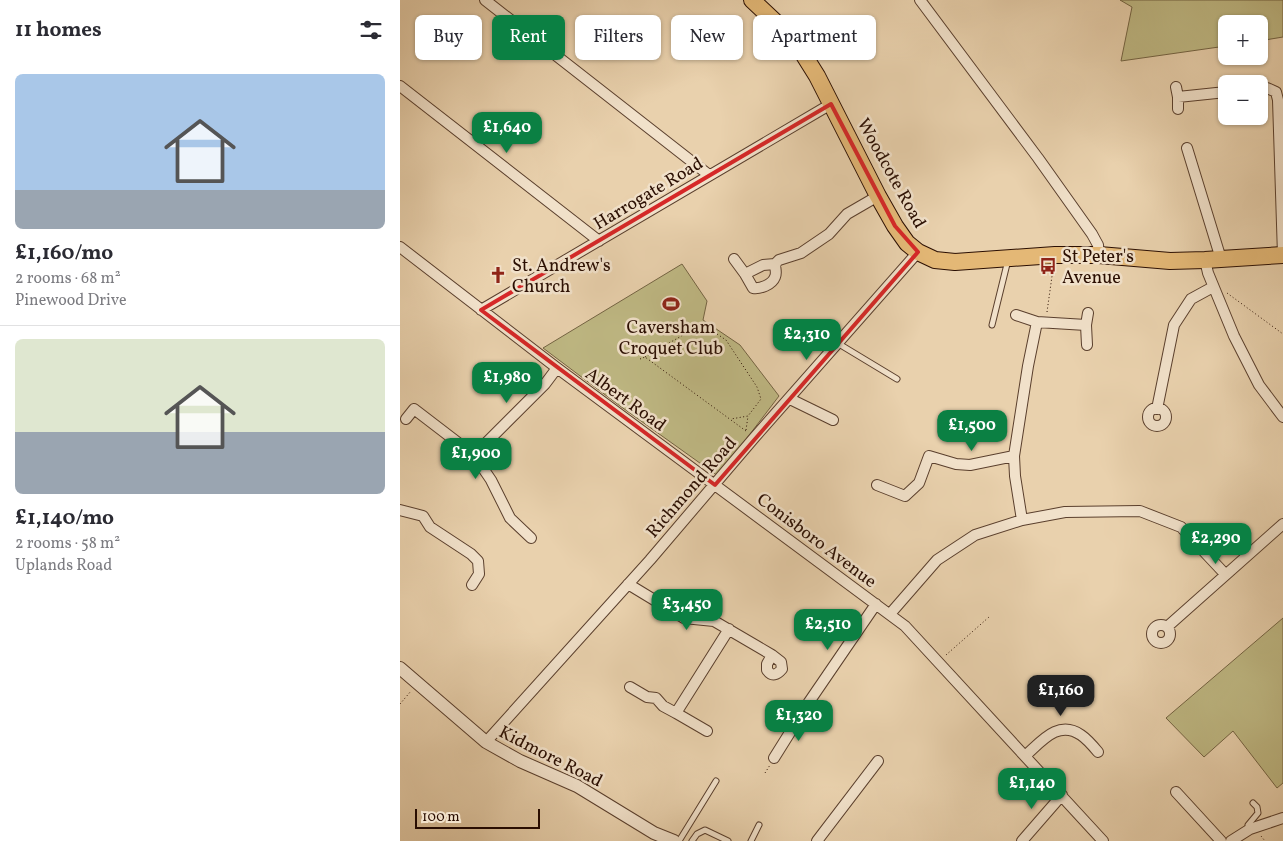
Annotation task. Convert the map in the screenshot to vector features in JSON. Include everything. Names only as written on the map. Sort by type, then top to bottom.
[{"type":"main road","name":"Woodcote Road","points":[[752,0],[785,31],[802,52],[817,76],[895,226],[907,243],[918,252],[935,260],[955,262],[1099,255],[1170,261],[1283,255]]},
{"type":"street","points":[[485,0],[709,175]]},
{"type":"street","points":[[920,0],[1087,227],[1098,245],[1099,255]]},
{"type":"street","points":[[400,86],[599,241]]},
{"type":"street","points":[[1268,88],[1276,92],[1278,100],[1283,255]]},
{"type":"street","points":[[1178,109],[1177,92],[1218,92]]},
{"type":"street","name":"Harrogate Road","points":[[481,310],[831,104]]},
{"type":"street","points":[[1187,148],[1213,260],[1208,273],[1213,288],[1234,336],[1259,385],[1283,417]]},
{"type":"street","points":[[745,274],[763,264],[775,264],[779,260],[801,253],[829,234],[847,214],[878,196]]},
{"type":"street","name":"Albert Road","points":[[400,247],[557,368],[715,485]]},
{"type":"street","name":"Richmond Road","points":[[486,742],[715,485],[750,434],[790,398],[918,252]]},
{"type":"street","points":[[734,258],[753,288],[760,289],[774,280],[776,275],[775,264]]},
{"type":"street","points":[[1157,409],[1174,325],[1191,299],[1213,288]]},
{"type":"street","points":[[1087,345],[1086,325],[1088,312]]},
{"type":"street","points":[[1016,315],[1042,322],[1086,325]]},
{"type":"street","points":[[1022,520],[1014,456],[1025,384],[1042,322]]},
{"type":"street","points":[[474,455],[545,384],[557,368]]},
{"type":"street","points":[[790,398],[834,420]]},
{"type":"street","points":[[406,419],[414,409],[474,455],[491,480],[510,518],[531,538]]},
{"type":"street","points":[[877,486],[905,496],[919,484],[929,456],[956,464],[970,465],[1014,456]]},
{"type":"street","name":"Conisboro Avenue","points":[[715,485],[905,626],[1103,841]]},
{"type":"street","points":[[400,510],[423,516],[430,526],[471,554],[478,561],[479,574],[472,585]]},
{"type":"street","points":[[890,614],[937,560],[975,535],[1022,520],[1065,512],[1140,511],[1181,527],[1225,574]]},
{"type":"street","points":[[1167,627],[1283,524]]},
{"type":"street","points":[[628,584],[684,618],[714,621],[772,656]]},
{"type":"street","points":[[774,758],[804,713],[806,699],[876,604]]},
{"type":"street","points":[[676,713],[729,629]]},
{"type":"street","name":"Kidmore Road","points":[[400,668],[486,742],[520,761],[577,786],[654,833],[674,841]]},
{"type":"street","points":[[630,687],[647,697],[656,698],[663,706],[700,731]]},
{"type":"street","points":[[1026,756],[1050,733],[1060,729],[1071,730],[1081,734],[1098,752]]},
{"type":"street","points":[[817,841],[878,761]]},
{"type":"street","points":[[1176,792],[1221,841]]},
{"type":"street","points":[[1022,841],[1062,795]]},
{"type":"street","points":[[1231,841],[1248,831],[1283,818]]},
{"type":"lane","points":[[992,324],[1008,260]]},
{"type":"lane","points":[[839,344],[897,379]]},
{"type":"lane","points":[[679,841],[716,781]]},
{"type":"lane","points":[[1248,831],[1248,825],[1258,813],[1257,807],[1253,803]]},
{"type":"lane","points":[[751,841],[759,826]]},
{"type":"lane","points":[[692,841],[697,834],[705,830],[728,841]]},
{"type":"path","points":[[1042,322],[1055,256]]},
{"type":"path","points":[[1213,288],[1226,292],[1283,334]]},
{"type":"path","points":[[640,359],[702,324],[726,340],[757,387],[761,398],[748,416],[731,420]]},
{"type":"path","points":[[645,357],[750,434]]},
{"type":"path","points":[[748,416],[750,434]]},
{"type":"path","points":[[938,663],[989,618]]},
{"type":"path","points":[[400,704],[418,683]]},
{"type":"highlighted area","points":[[831,104],[895,226],[918,252],[715,485],[481,310]]},
{"type":"shaded area","points":[[1120,0],[1283,0],[1283,37],[1268,40],[1268,15],[1218,15],[1218,47],[1121,61],[1132,7]]},
{"type":"shaded area","points":[[682,264],[707,301],[703,320],[740,345],[779,396],[718,476],[543,348]]},
{"type":"shaded area","points":[[1283,618],[1283,783],[1277,788],[1233,731],[1204,757],[1166,718]]},
{"type":"place","name":"St Peter's Avenue","points":[[1048,266]]},
{"type":"place","name":"St. Andrew's Church","points":[[498,275]]},
{"type":"place","name":"Caversham Croquet Club","points":[[671,304]]}]
